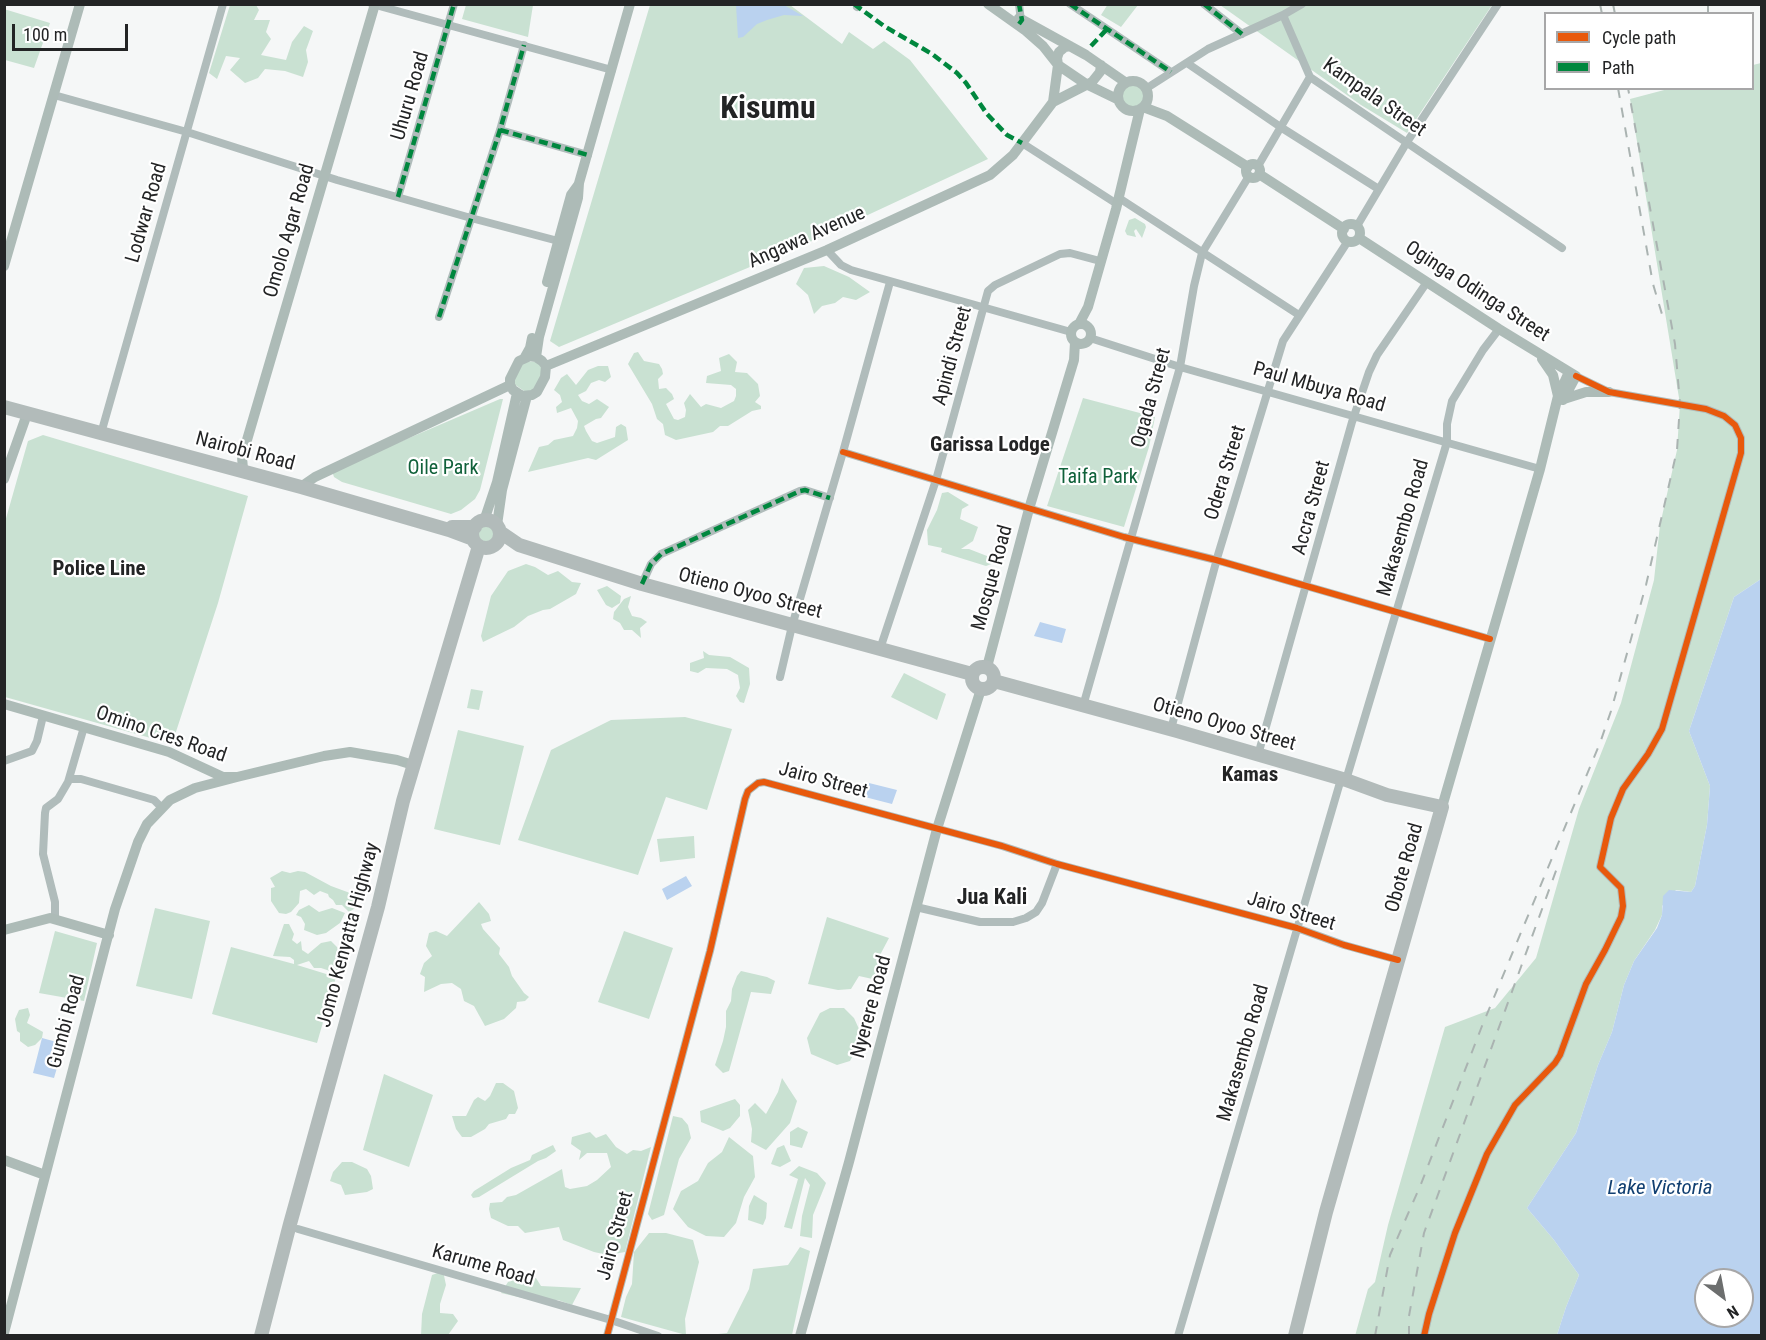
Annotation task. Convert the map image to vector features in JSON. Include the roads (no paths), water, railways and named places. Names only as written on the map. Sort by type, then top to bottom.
[{"type":"highway","name":"Nairobi Road","points":[[4,405],[243,469],[338,498],[486,535]]},
{"type":"highway","name":"Nairobi Road","points":[[4,405],[27,414],[301,487],[449,530],[486,535]]},
{"type":"highway","name":"Otieno Oyoo Street","points":[[486,535],[642,584],[972,674]]},
{"type":"highway","name":"Jomo Kenyatta Highway","points":[[261,1335],[417,766],[486,535]]},
{"type":"highway","points":[[978,667],[987,667],[993,672],[994,681],[989,687],[981,689],[972,681],[972,674],[978,667]]},
{"type":"highway","name":"Otieno Oyoo Street","points":[[994,681],[1171,729],[1387,795],[1443,807]]},
{"type":"highway","name":"Jomo Kenyatta Highway","points":[[270,1335],[327,1113],[363,992],[417,766]]},
{"type":"highway","name":"Obote Road","points":[[1295,1335],[1326,1212],[1443,807]]},
{"type":"main road","points":[[4,266],[8,237],[54,95],[80,4]]},
{"type":"main road","points":[[531,357],[530,348],[578,198],[579,183],[630,4]]},
{"type":"main road","points":[[988,4],[1070,46],[1125,82]]},
{"type":"main road","points":[[999,4],[1020,22],[1058,65],[1086,84],[1117,99]]},
{"type":"main road","name":"Omolo Agar Road","points":[[243,469],[242,457],[374,5]]},
{"type":"main road","points":[[1058,65],[1059,52],[1070,46]]},
{"type":"main road","name":"Angawa Avenue","points":[[1053,102],[1058,65]]},
{"type":"main road","points":[[1086,84],[1097,77],[1101,65]]},
{"type":"main road","points":[[1167,116],[1146,88],[1129,80],[1118,89],[1117,99],[1120,105],[1167,116],[1344,229]]},
{"type":"main road","name":"Angawa Avenue","points":[[546,366],[827,250],[990,175],[1003,165],[1022,143],[1053,102],[1086,84]]},
{"type":"main road","points":[[1139,109],[1148,100],[1146,88]]},
{"type":"main road","name":"Mosque Road","points":[[987,667],[1029,509],[1074,360],[1118,201],[1132,142],[1131,123],[1139,109]]},
{"type":"main road","points":[[1350,225],[1356,226],[1360,231],[1353,240],[1343,235],[1344,229],[1350,225]]},
{"type":"main road","name":"Oginga Odinga Street","points":[[1353,240],[1426,282],[1572,374]]},
{"type":"main road","points":[[1539,354],[1553,375],[1561,398],[1586,392],[1609,392]]},
{"type":"main road","points":[[302,486],[315,477],[518,392],[537,392],[545,377],[546,366],[531,357]]},
{"type":"main road","points":[[486,535],[502,490],[518,392],[510,379],[515,367],[531,357]]},
{"type":"main road","name":"Obote Road","points":[[1443,807],[1555,412],[1572,374]]},
{"type":"main road","points":[[4,479],[27,414]]},
{"type":"main road","name":"Nyerere Road","points":[[800,1335],[849,1162],[937,829],[981,689]]},
{"type":"main road","name":"Omino Cres Road","points":[[4,704],[169,752],[216,775],[237,777],[350,752],[417,766]]},
{"type":"main road","name":"Gumbi Road","points":[[4,1333],[115,909],[138,842],[147,824],[181,793],[237,777]]},
{"type":"main road","points":[[4,930],[55,918],[109,935]]},
{"type":"main road","points":[[4,1160],[45,1175]]},
{"type":"street","name":"Lodwar Road","points":[[102,430],[223,4]]},
{"type":"street","name":"Uhuru Road","points":[[398,197],[454,4]]},
{"type":"street","points":[[1019,4],[1020,22]]},
{"type":"street","points":[[1070,4],[1171,72]]},
{"type":"street","points":[[1203,4],[1242,34]]},
{"type":"street","points":[[1146,88],[1208,50],[1302,4]]},
{"type":"street","points":[[1356,226],[1377,188],[1498,4]]},
{"type":"street","points":[[374,5],[612,70]]},
{"type":"street","name":"Kampala Street","points":[[1283,15],[1310,77],[1562,248]]},
{"type":"street","points":[[440,317],[500,130],[524,45]]},
{"type":"street","points":[[1187,63],[1282,128],[1377,188]]},
{"type":"street","name":"Ogada Street","points":[[1083,706],[1180,367],[1202,253],[1282,128],[1310,77]]},
{"type":"street","points":[[54,95],[187,132],[325,176],[563,242]]},
{"type":"street","points":[[500,130],[588,155]]},
{"type":"street","points":[[1022,143],[1299,315]]},
{"type":"street","name":"Odera Street","points":[[1171,729],[1216,560],[1283,340],[1353,240]]},
{"type":"street","name":"Paul Mbuya Road","points":[[827,250],[832,257],[851,270],[890,282],[1081,335],[1180,367],[1540,469]]},
{"type":"street","name":"Apindi Street","points":[[880,649],[936,480],[988,291],[995,285],[1060,254],[1100,261]]},
{"type":"street","points":[[780,677],[792,626],[890,282]]},
{"type":"street","name":"Accra Street","points":[[1258,755],[1369,372],[1377,355],[1426,282]]},
{"type":"street","name":"Makasembo Road","points":[[1178,1335],[1297,928],[1397,612],[1447,442],[1447,424],[1456,392],[1498,329]]},
{"type":"street","points":[[1424,1335],[1455,1233],[1487,1154],[1515,1105],[1560,1055],[1586,984],[1621,917],[1623,906],[1621,888],[1600,867],[1599,862],[1611,818],[1623,789],[1648,754],[1662,729],[1741,453],[1741,438],[1735,425],[1724,416],[1706,409],[1609,392],[1572,374]]},
{"type":"street","points":[[843,453],[1029,509],[1490,639]]},
{"type":"street","points":[[642,584],[651,564],[661,554],[800,491],[805,490],[830,498]]},
{"type":"street","points":[[4,761],[32,751],[43,716]]},
{"type":"street","points":[[55,918],[55,902],[43,854],[45,813],[46,808],[58,799],[69,778],[84,727]]},
{"type":"street","points":[[69,778],[81,779],[154,800],[162,808]]},
{"type":"street","name":"Jairo Street","points":[[607,1335],[707,962],[748,791],[753,786],[764,782],[1297,928],[1344,945],[1398,960]]},
{"type":"street","points":[[916,907],[980,922],[1013,922],[1036,912],[1042,903],[1057,864]]},
{"type":"street","name":"Karume Road","points":[[298,1228],[658,1335]]},
{"type":"water","points":[[736,5],[784,5],[803,16],[784,15],[767,20],[757,24],[743,37],[738,38]]},
{"type":"water","name":"Lake Victoria","points":[[1761,579],[1761,1335],[1557,1335],[1579,1275],[1527,1208],[1576,1133],[1598,1065],[1612,1032],[1624,985],[1634,961],[1657,928],[1662,915],[1663,896],[1669,890],[1691,892],[1695,886],[1707,825],[1710,786],[1689,731],[1734,597]]},
{"type":"water","points":[[1040,622],[1066,629],[1062,643],[1034,636]]},
{"type":"water","points":[[865,782],[897,790],[892,804],[861,796]]},
{"type":"water","points":[[686,876],[692,886],[667,900],[662,889]]},
{"type":"water","points":[[42,1038],[64,1044],[54,1078],[33,1073]]},
{"type":"railway","points":[[1600,4],[1602,12]]},
{"type":"railway","points":[[1613,4],[1615,12]]},
{"type":"railway","points":[[1708,4],[1708,12]]},
{"type":"railway","points":[[1618,90],[1653,284],[1664,321]]},
{"type":"railway","points":[[1375,1336],[1390,1255],[1421,1184],[1482,1026],[1600,743],[1611,711],[1646,585],[1677,450],[1680,404],[1675,344],[1628,90]]},
{"type":"railway","points":[[1409,1336],[1409,1316],[1424,1233],[1557,868]]},
{"type":"district","name":"Kisumu","points":[[768,110]]},
{"type":"district","name":"Garissa Lodge","points":[[990,446]]},
{"type":"district","name":"Police Line","points":[[99,570]]},
{"type":"district","name":"Kamas","points":[[1250,776]]},
{"type":"district","name":"Jua Kali","points":[[992,898]]},
{"type":"park label","name":"Oile Park","points":[[443,469]]},
{"type":"park label","name":"Taifa Park","points":[[1098,478]]}]
